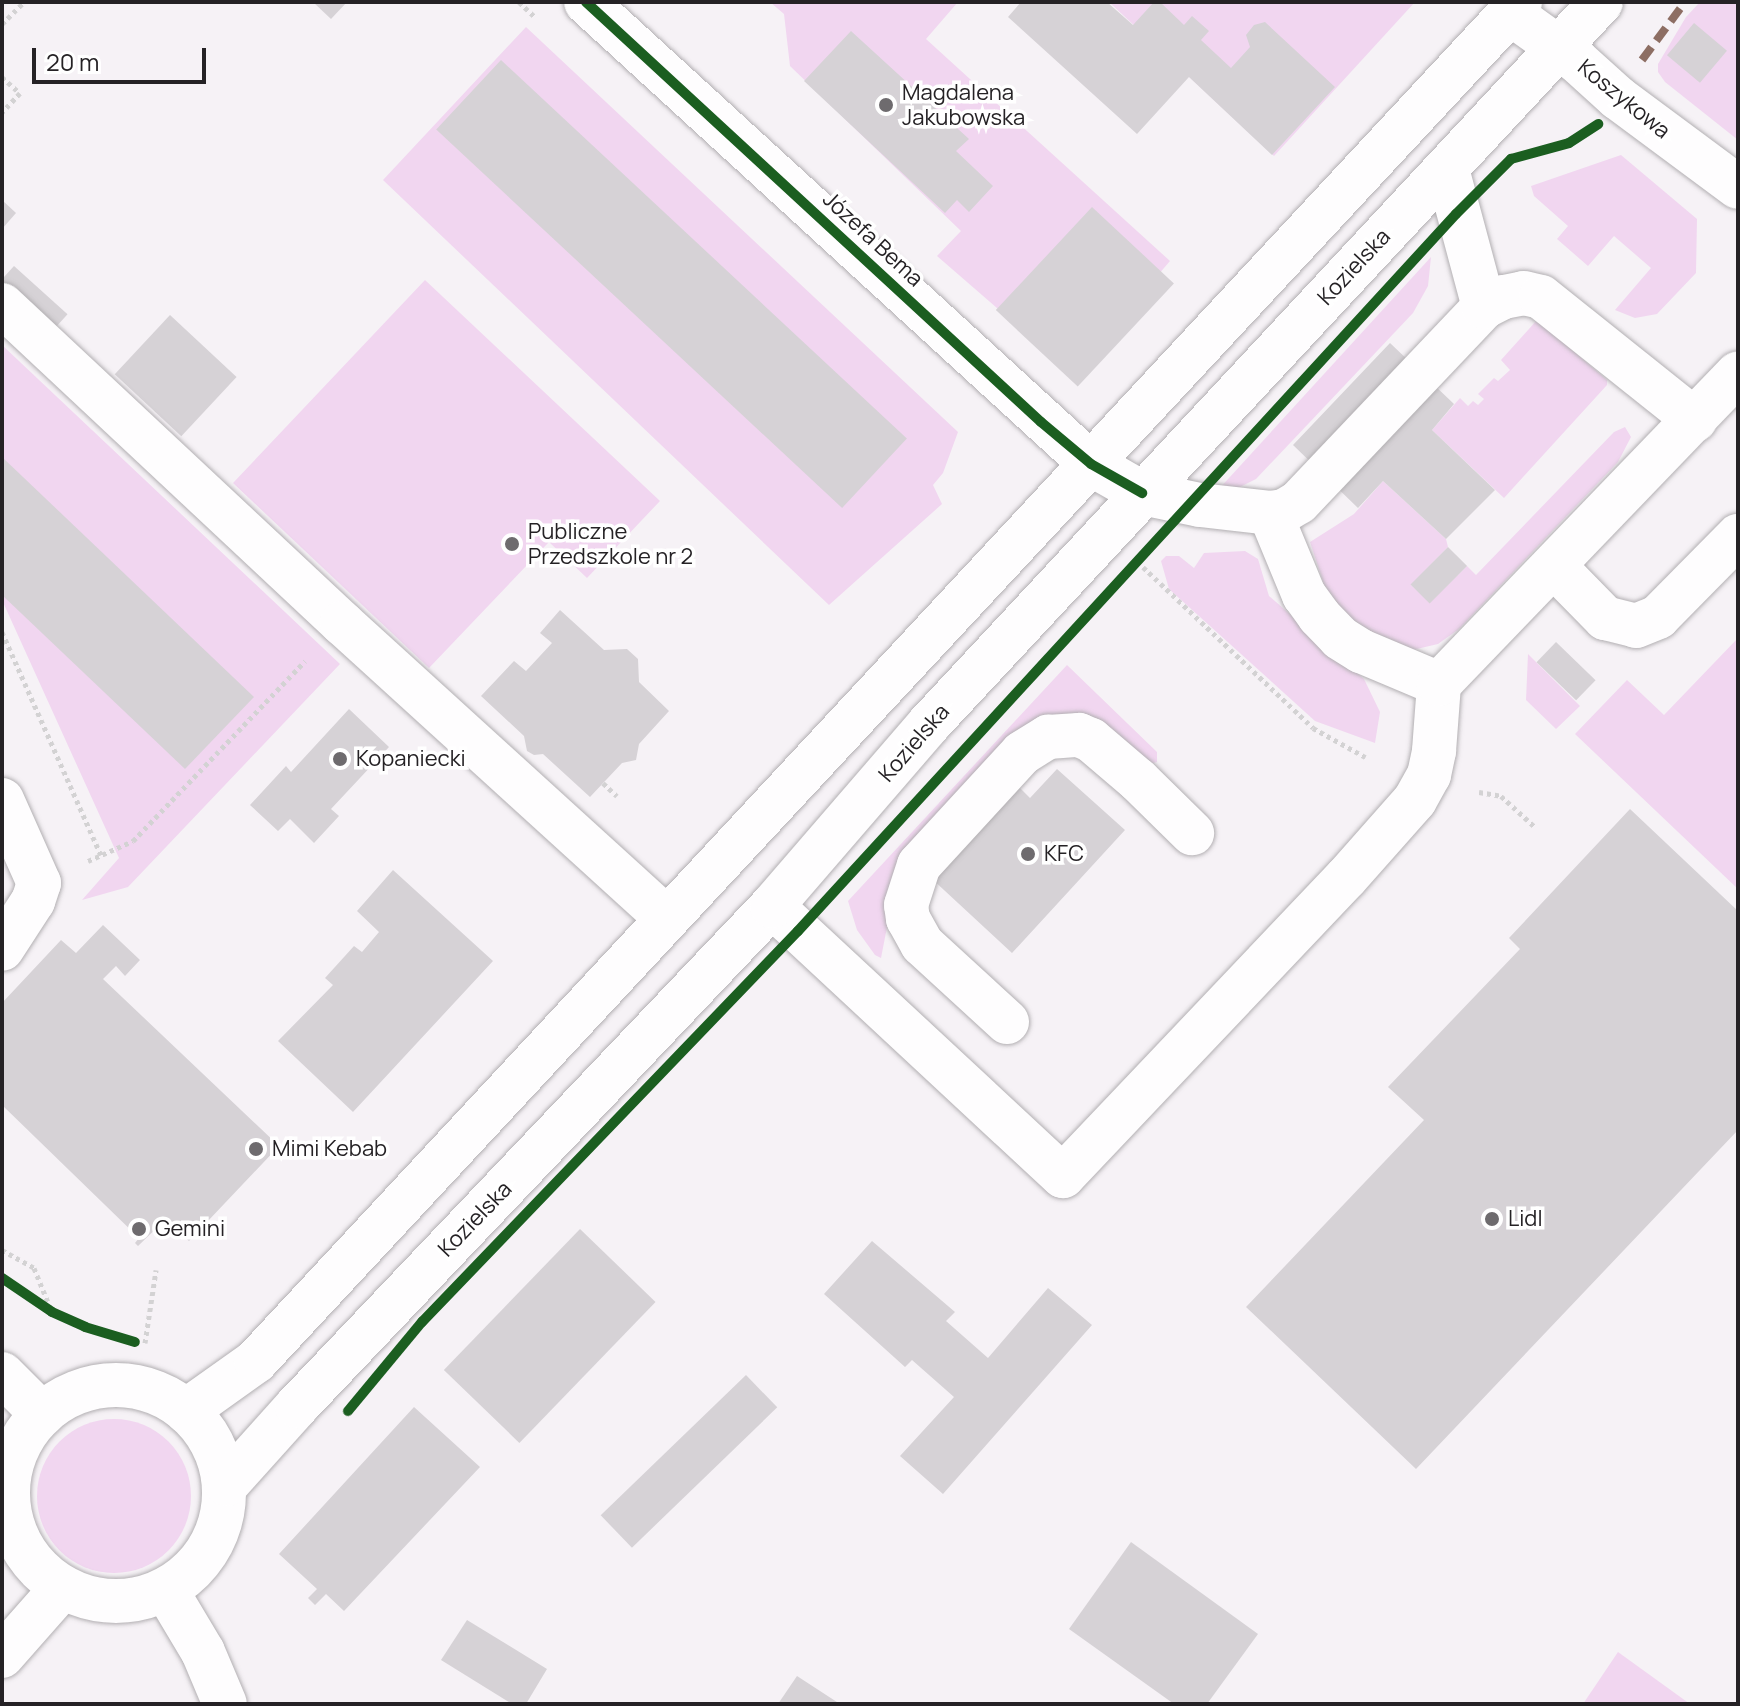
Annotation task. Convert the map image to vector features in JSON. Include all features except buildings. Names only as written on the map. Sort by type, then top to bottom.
[{"type":"main road","name":"Józefa Bema","points":[[586,2],[1091,464],[1142,493],[1210,507],[1270,513]]},
{"type":"main road","name":"Kozielska","points":[[227,1484],[297,1406],[772,906],[929,724],[1601,2]]},
{"type":"main road","points":[[186,1411],[256,1361],[1515,8]]},
{"type":"main road","name":"Koszykowa","points":[[1515,8],[1558,48],[1738,187]]},
{"type":"main road","points":[[1447,169],[1484,307]]},
{"type":"main road","points":[[1439,684],[1361,651],[1340,638],[1319,616],[1299,585],[1270,513],[1284,511],[1299,502],[1484,307],[1504,297],[1524,293],[1541,297],[1695,420]]},
{"type":"main road","points":[[2,305],[342,623],[666,918]]},
{"type":"main road","points":[[772,906],[1063,1176],[1346,878],[1415,800],[1429,775],[1434,751],[1439,684],[1738,373]]},
{"type":"main road","points":[[1554,566],[1605,618],[1636,626],[1658,617],[1738,536]]},
{"type":"main road","points":[[1007,1022],[922,944],[908,919],[906,905],[919,865],[1022,753],[1048,737],[1079,735],[1091,740],[1138,780],[1192,833]]},
{"type":"main road","points":[[2,800],[39,883],[33,901],[2,949]]},
{"type":"main road","points":[[2,1374],[42,1414]]},
{"type":"main road","points":[[103,1385],[137,1386],[169,1398],[186,1411],[214,1443],[227,1484],[219,1530],[206,1554],[188,1575],[166,1590],[141,1600],[114,1602],[62,1588],[36,1567],[17,1539],[8,1507],[9,1472],[21,1441],[42,1414],[70,1395],[103,1385]]},
{"type":"main road","points":[[2,1656],[62,1588]]},
{"type":"main road","points":[[166,1590],[203,1652],[225,1704]]},
{"type":"path","points":[[2,24],[24,2]]},
{"type":"path","points":[[2,77],[20,93],[2,112]]},
{"type":"path","points":[[1136,561],[1313,728],[1365,757]]},
{"type":"path","points":[[39,883],[133,841],[342,623]]},
{"type":"path","points":[[2,632],[101,855]]},
{"type":"path","points":[[603,783],[617,796]]},
{"type":"path","points":[[1466,794],[1485,791],[1501,796],[1534,826]]},
{"type":"path","points":[[2,1250],[34,1268],[52,1312]]},
{"type":"path","points":[[145,1343],[156,1270]]},
{"type":"path","points":[[31,1296],[52,1312]]},
{"type":"shaded area","points":[[770,2],[958,2],[926,39],[1170,261],[1073,374],[937,256],[961,231],[790,66],[784,14]]},
{"type":"shaded area","points":[[1109,2],[1415,2],[1274,156]]},
{"type":"shaded area","points":[[1700,2],[1738,2],[1738,140],[1665,82],[1658,72],[1658,64],[1686,17]]},
{"type":"shaded area","points":[[526,27],[958,432],[943,473],[933,485],[942,504],[829,605],[383,180]]},
{"type":"shaded area","points":[[1621,155],[1697,219],[1696,273],[1657,314],[1635,318],[1615,310],[1651,268],[1614,236],[1588,266],[1557,239],[1568,226],[1534,196],[1531,186]]},
{"type":"shaded area","points":[[1431,257],[1428,286],[1413,313],[1256,479],[1238,488],[1218,490]]},
{"type":"shaded area","points":[[425,280],[660,501],[587,578],[549,542],[429,668],[233,483]]},
{"type":"shaded area","points":[[1537,320],[1607,380],[1607,385],[1504,498],[1432,430],[1460,398],[1468,406],[1473,401],[1478,405],[1484,399],[1478,394],[1494,378],[1498,381],[1510,370],[1501,360]]},
{"type":"shaded area","points":[[2,345],[340,664],[128,887],[82,900],[119,858],[2,600]]},
{"type":"shaded area","points":[[1625,427],[1631,437],[1618,462],[1459,629],[1438,644],[1408,651],[1390,648],[1330,603],[1310,542],[1354,514],[1383,481],[1446,539],[1448,547],[1411,585],[1430,602],[1467,566],[1476,575],[1614,432]]},
{"type":"shaded area","points":[[1245,551],[1258,559],[1269,596],[1364,679],[1380,712],[1375,743],[1315,721],[1169,589],[1161,561],[1166,556],[1179,556],[1194,568],[1204,553]]},
{"type":"shaded area","points":[[1738,638],[1738,889],[1575,734],[1627,680],[1664,715]]},
{"type":"shaded area","points":[[1528,654],[1580,706],[1556,729],[1526,700]]},
{"type":"shaded area","points":[[1067,665],[1157,752],[1157,762],[1150,764],[1090,723],[896,881],[881,958],[875,955],[857,930],[848,901]]},
{"type":"shaded area","points":[[114,1419],[143,1425],[168,1442],[185,1467],[191,1496],[185,1525],[168,1550],[143,1567],[114,1573],[85,1567],[60,1550],[43,1525],[37,1496],[43,1467],[60,1442],[85,1425]]},
{"type":"shaded area","points":[[1618,1652],[1690,1704],[1583,1704]]},
{"type":"marked path","points":[[1642,60],[1685,2]]},
{"type":"cycle path","points":[[586,2],[1041,422],[1091,464],[1142,493]]},
{"type":"cycle path","points":[[348,1411],[422,1322],[798,931],[1456,214],[1511,159],[1569,143],[1598,124]]},
{"type":"cycle path","points":[[2,1278],[52,1312],[85,1327],[135,1342]]},
{"type":"place","name":"Magdalena Jakubowska","points":[[886,105]]},
{"type":"place","name":"Publiczne Przedszkole nr 2","points":[[512,544]]},
{"type":"place","name":"Kopaniecki","points":[[340,759]]},
{"type":"place","name":"KFC","points":[[1028,854]]},
{"type":"place","name":"Mimi Kebab","points":[[256,1149]]},
{"type":"place","name":"Lidl","points":[[1492,1219]]},
{"type":"place","name":"Gemini","points":[[139,1229]]}]
